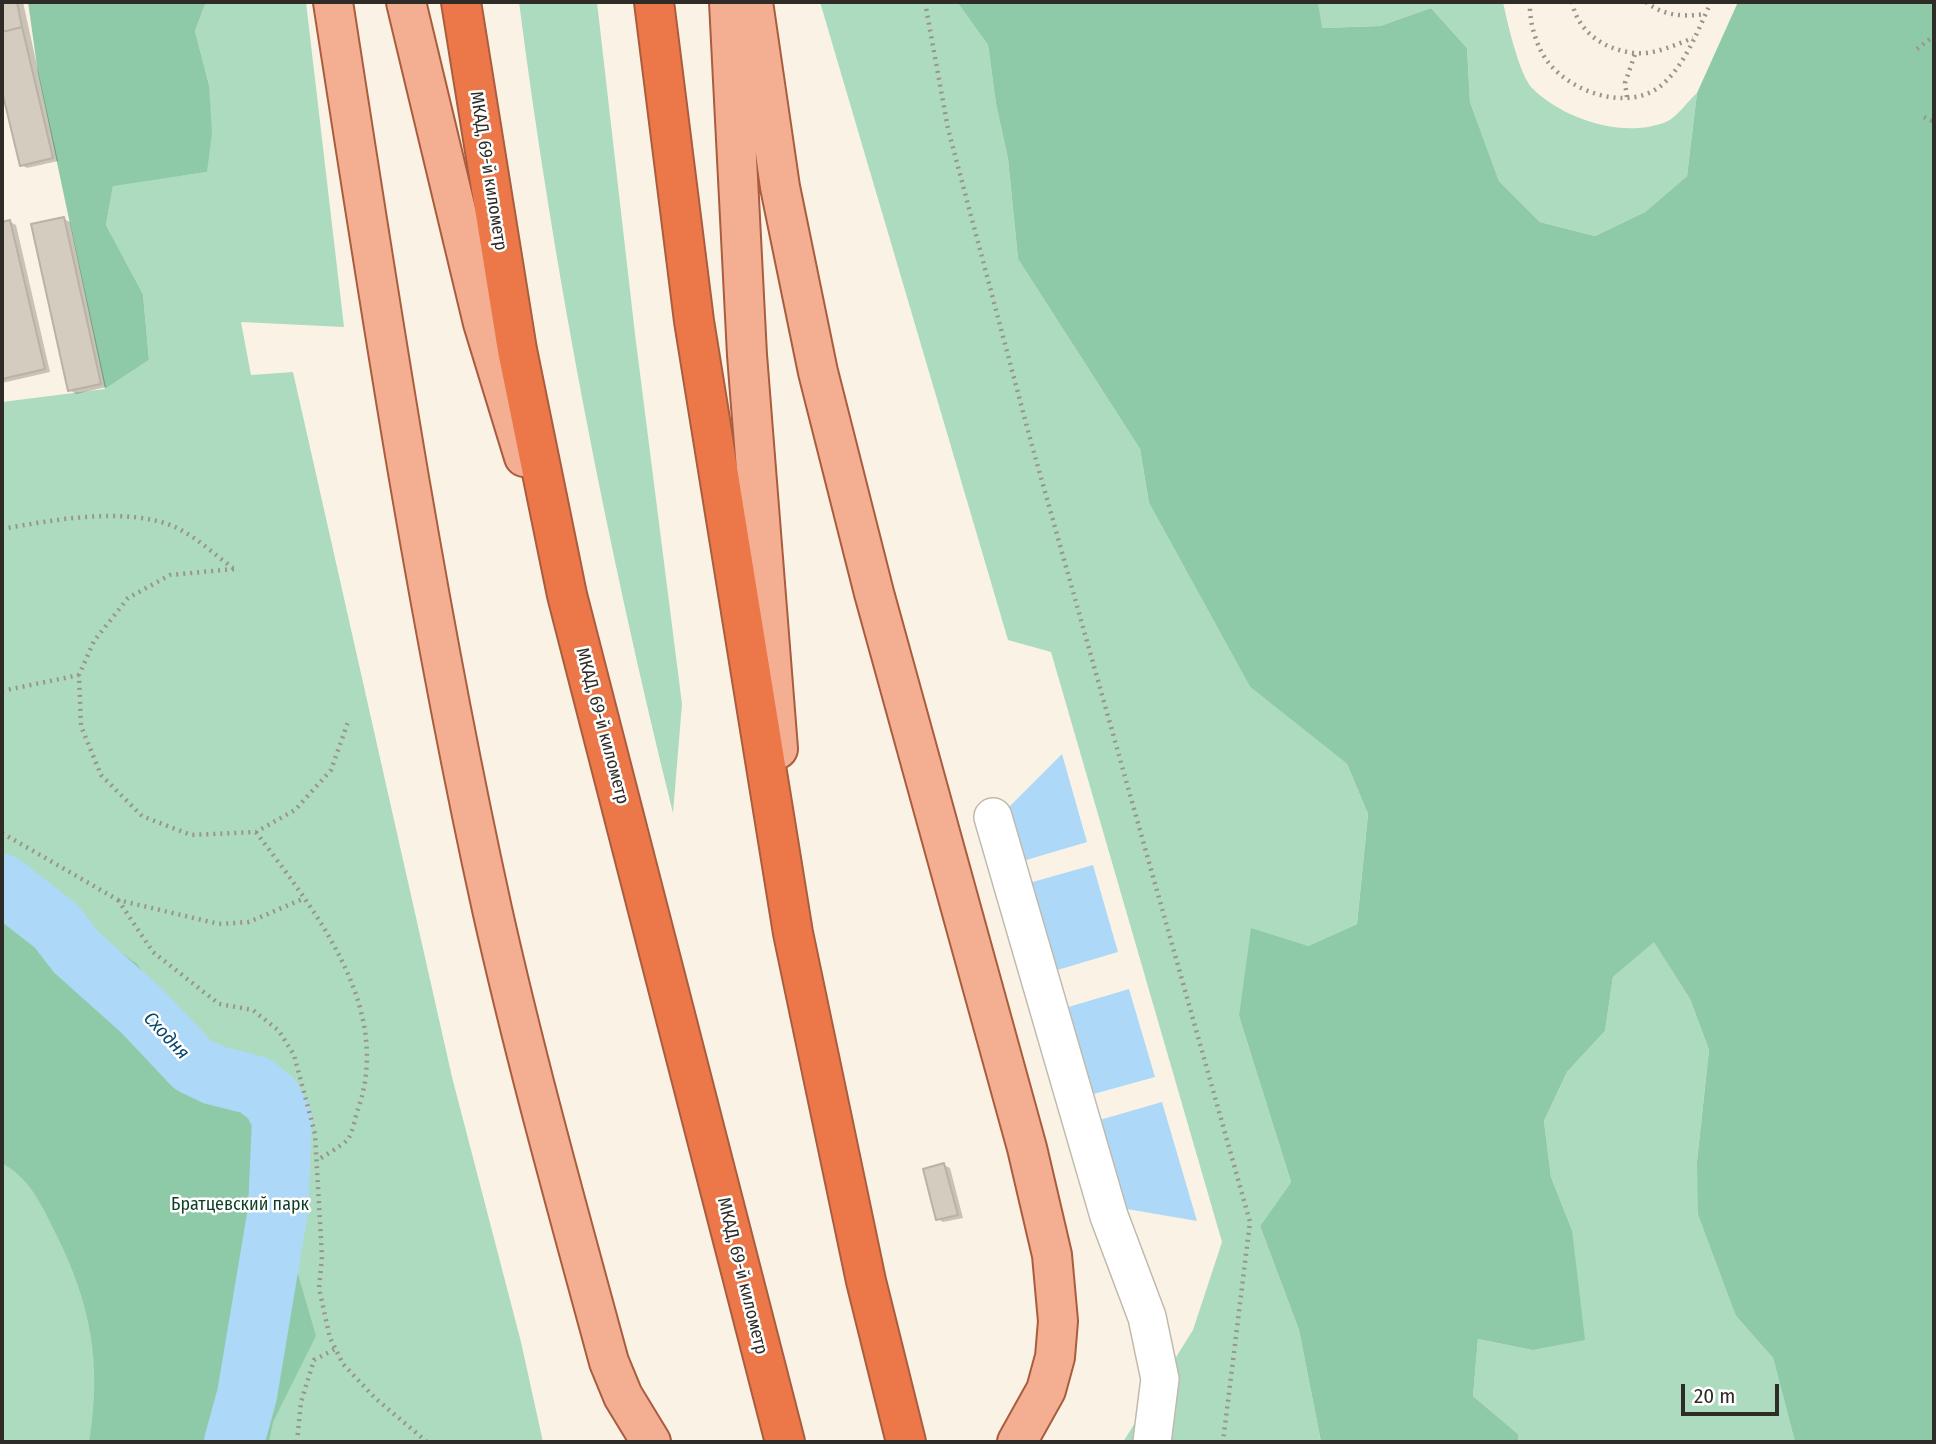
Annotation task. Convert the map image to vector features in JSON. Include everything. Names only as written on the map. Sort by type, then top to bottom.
[{"type":"highway","name":"МКАД, 69-й километр","points":[[461,2],[517,350],[567,595],[785,1442]]},
{"type":"highway","points":[[654,2],[694,321],[793,933],[866,1281],[906,1442]]},
{"type":"main road","points":[[333,2],[399,424],[450,703],[492,909],[540,1110],[609,1362],[623,1396],[651,1442]]},
{"type":"main road","points":[[406,2],[483,323],[567,595]]},
{"type":"main road","points":[[729,2],[747,355],[793,933]]},
{"type":"main road","points":[[753,2],[780,187],[818,372],[900,685],[1027,1148],[1052,1255],[1058,1321],[1055,1357],[1046,1390],[1017,1442]]},
{"type":"lane","points":[[993,817],[1109,1216],[1147,1317],[1160,1379],[1152,1442]]},
{"type":"path","points":[[925,2],[948,129],[1020,403],[1250,1222],[1223,1442]]},
{"type":"path","points":[[1530,2],[1535,36],[1548,62],[1575,87],[1612,98],[1627,97],[1661,86],[1682,62],[1711,2]]},
{"type":"path","points":[[1573,2],[1576,18],[1586,33],[1610,46],[1635,54],[1660,50],[1694,38]]},
{"type":"path","points":[[1646,2],[1656,9],[1681,17],[1705,14]]},
{"type":"path","points":[[1917,49],[1934,36]]},
{"type":"path","points":[[1627,97],[1625,83],[1635,54]]},
{"type":"path","points":[[1924,117],[1934,122]]},
{"type":"path","points":[[2,529],[45,521],[123,516],[175,527],[234,569],[170,575],[128,598],[94,641],[79,675],[81,726],[101,775],[142,816],[191,835],[256,832],[295,810],[331,770],[348,722]]},
{"type":"path","points":[[2,691],[79,675]]},
{"type":"path","points":[[256,832],[305,898],[348,969],[364,1020],[366,1087],[348,1139],[317,1161]]},
{"type":"path","points":[[2,833],[118,900],[219,924],[249,922],[305,898]]},
{"type":"path","points":[[118,900],[153,953],[219,1004],[253,1010],[279,1031],[294,1055],[315,1134],[323,1257],[319,1288],[335,1349],[343,1364],[374,1397],[427,1442]]},
{"type":"path","points":[[297,1442],[302,1402],[314,1360],[335,1349]]},
{"type":"green space","points":[[28,2],[206,2],[195,31],[209,85],[212,133],[207,172],[113,186],[106,225],[143,294],[149,360],[105,389],[38,73]]},
{"type":"green space","name":"Братцевский парк","points":[[206,2],[306,2],[344,327],[241,322],[251,375],[293,372],[452,1077],[521,1342],[543,1442],[2,1442],[2,402],[105,389],[149,360],[143,294],[106,225],[113,185],[207,172],[209,85],[195,31]]},
{"type":"green space","points":[[519,2],[597,2],[635,334],[682,704],[673,813],[626,612],[584,410],[549,206]]},
{"type":"green space","points":[[820,2],[957,2],[988,45],[996,104],[1008,159],[1018,259],[1140,449],[1149,503],[1250,687],[1347,764],[1368,814],[1357,924],[1308,946],[1239,1016],[1291,1182],[1260,1226],[1299,1330],[1321,1442],[1123,1442],[1193,1330],[1222,1242],[1051,652],[1008,640]]},
{"type":"green space","points":[[957,2],[1318,2],[1322,28],[1380,26],[1431,8],[1467,48],[1470,102],[1499,181],[1540,222],[1595,236],[1645,212],[1687,176],[1697,93],[1738,2],[1932,2],[1934,1442],[1795,1442],[1773,1358],[1736,1316],[1698,1214],[1697,1161],[1709,1050],[1690,999],[1654,942],[1613,977],[1605,1031],[1567,1072],[1544,1121],[1551,1177],[1572,1230],[1585,1340],[1532,1350],[1478,1339],[1473,1396],[1518,1434],[1518,1442],[1321,1442],[1299,1330],[1260,1226],[1291,1182],[1239,1016],[1251,928],[1308,946],[1357,924],[1368,814],[1347,764],[1250,687],[1149,503],[1140,449],[1018,259],[1008,159],[996,104],[988,45]]},
{"type":"green space","points":[[1318,2],[1503,2],[1518,60],[1532,88],[1560,109],[1594,123],[1613,127],[1649,127],[1670,120],[1697,93],[1687,176],[1645,212],[1595,236],[1540,222],[1499,181],[1470,102],[1467,48],[1431,8],[1380,26],[1321,28]]},
{"type":"green space","points":[[22,905],[62,932],[85,926],[137,964],[152,986],[174,1004],[182,1064],[209,1089],[227,1080],[248,1095],[263,1121],[272,1185],[316,1336],[273,1422],[269,1442],[89,1442],[93,1414],[94,1360],[78,1285],[35,1194],[21,1177],[2,1163],[2,910]]},
{"type":"green space","points":[[1654,941],[1690,999],[1709,1050],[1697,1161],[1736,1316],[1773,1358],[1795,1442],[1518,1442],[1518,1434],[1473,1396],[1478,1339],[1532,1350],[1572,1230],[1551,1177],[1544,1121],[1567,1072],[1605,1031],[1613,977]]},
{"type":"water","points":[[1062,754],[1087,842],[1023,861],[1008,808]]},
{"type":"water","points":[[1093,865],[1118,952],[1054,971],[1029,883]]},
{"type":"water","points":[[1129,989],[1155,1077],[1090,1095],[1065,1008]]},
{"type":"water","points":[[1162,1102],[1197,1221],[1121,1208],[1096,1121]]},
{"type":"building","points":[[2,2],[17,2],[22,27],[2,32]]},
{"type":"building","points":[[22,27],[53,158],[20,166],[2,91],[2,32]]},
{"type":"building","points":[[64,217],[101,384],[68,391],[31,224]]},
{"type":"building","points":[[10,220],[45,369],[2,379],[2,222]]},
{"type":"building","points":[[944,1163],[958,1215],[936,1220],[923,1169]]},
{"type":"waterway","name":"Сходня","points":[[2,884],[56,926],[76,952],[142,1011],[193,1065],[214,1075],[254,1085],[272,1099],[282,1119],[278,1210],[247,1395],[234,1442]]}]
